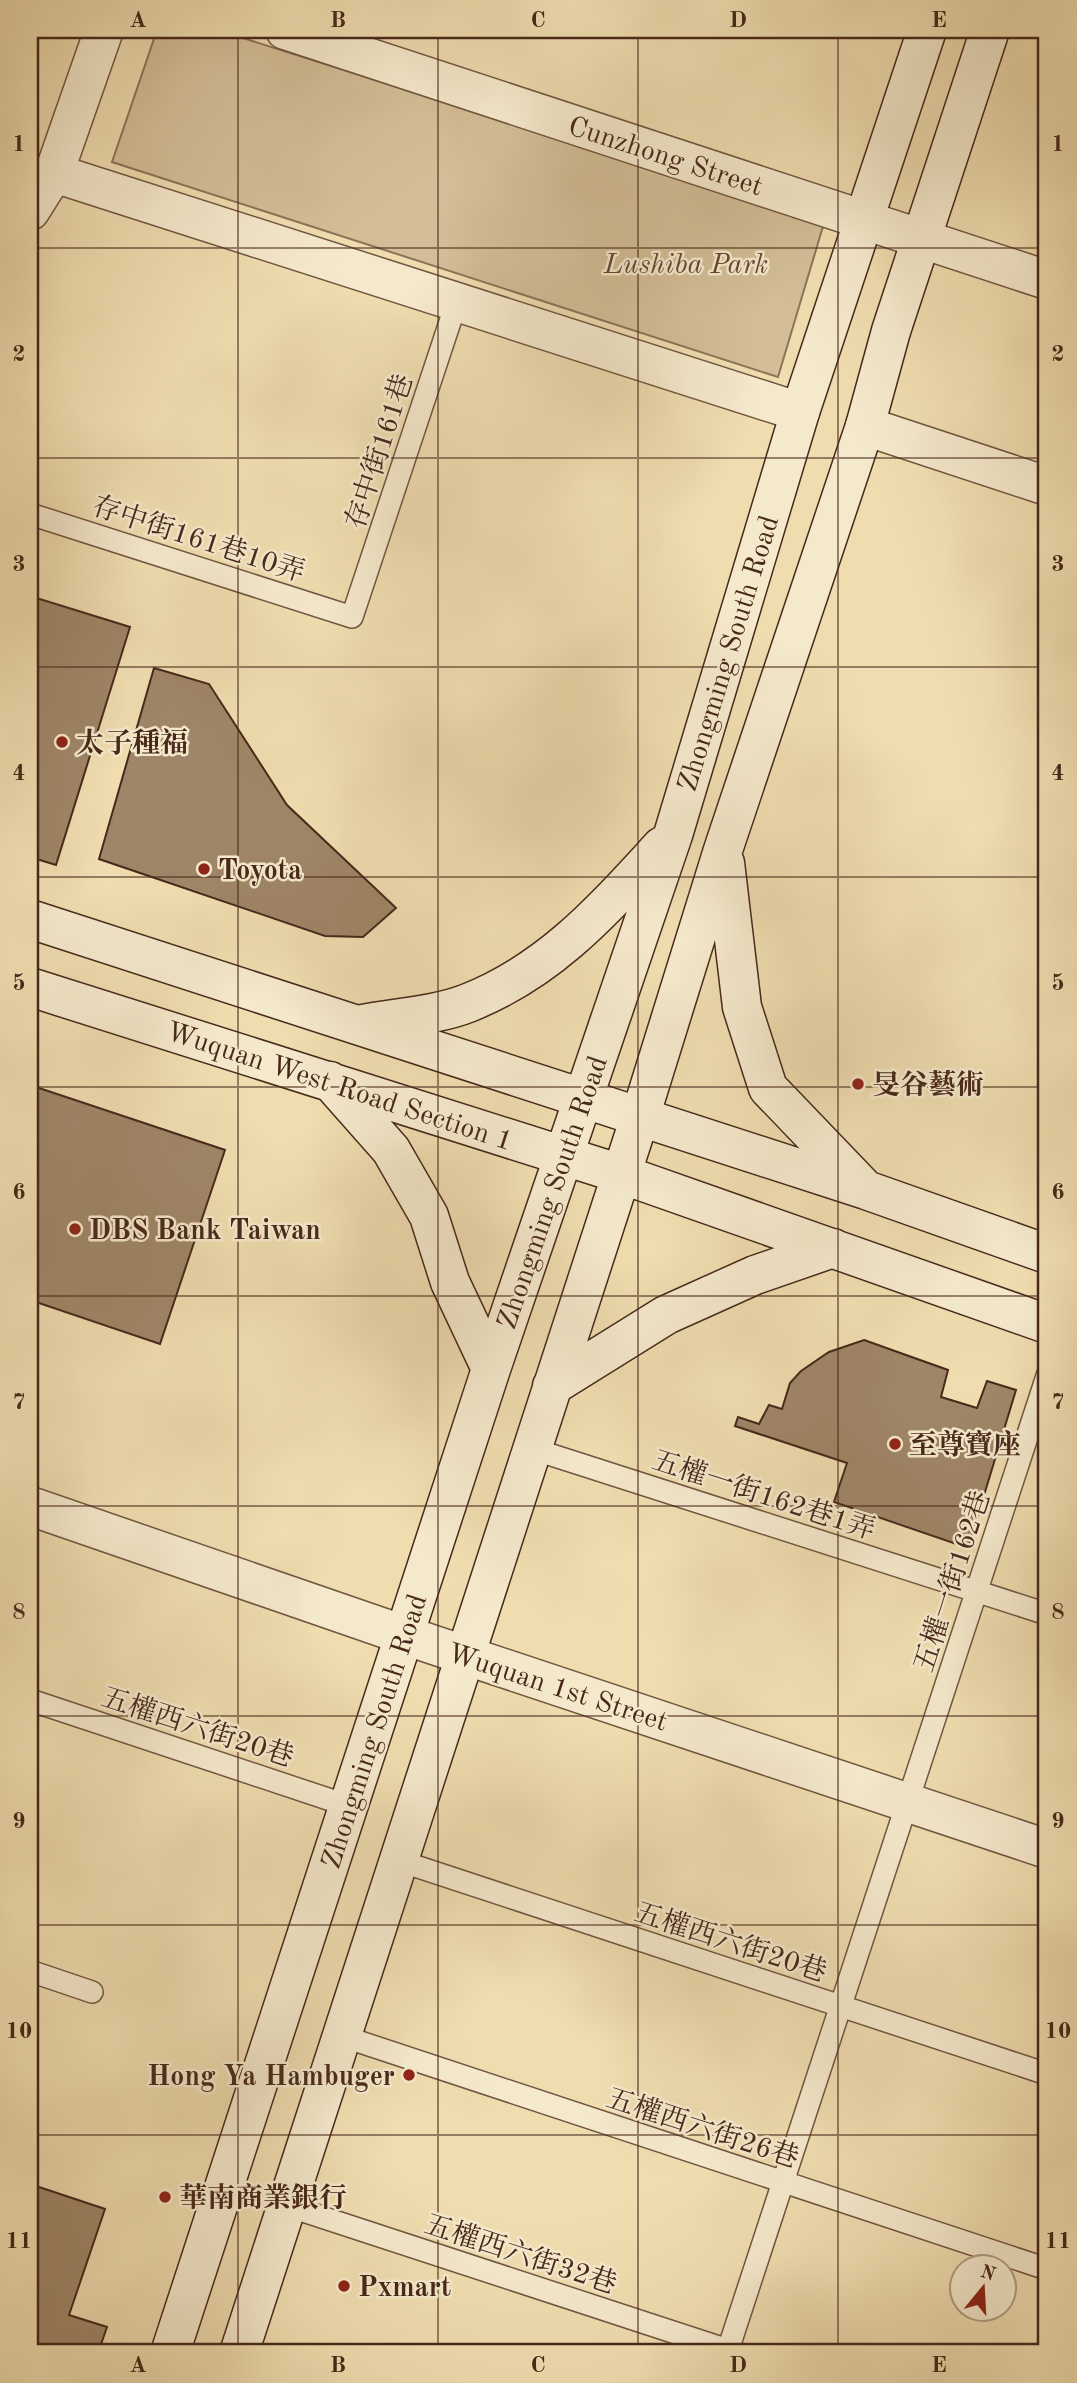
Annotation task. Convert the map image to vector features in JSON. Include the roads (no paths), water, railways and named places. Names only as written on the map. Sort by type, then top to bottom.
[{"type":"main road","points":[[30,211],[54,173],[104,30]]},
{"type":"main road","name":"Cunzhong Street","points":[[285,30],[1047,280]]},
{"type":"main road","name":"Zhongming South Road","points":[[170,2353],[491,1369],[673,835],[800,412],[927,30]]},
{"type":"main road","name":"Zhongming South Road","points":[[239,2353],[640,1117],[723,849],[865,426],[989,30]]},
{"type":"main road","points":[[54,173],[456,304],[800,412]]},
{"type":"main road","points":[[865,426],[1047,486]]},
{"type":"main road","points":[[360,1024],[466,1004],[530,973],[588,926],[673,835]]},
{"type":"main road","points":[[723,849],[742,1007],[768,1088],[866,1190]]},
{"type":"main road","points":[[30,919],[866,1190],[1047,1254]]},
{"type":"main road","name":"Wuquan West Road Section 1","points":[[30,986],[621,1174],[1047,1324]]},
{"type":"main road","points":[[329,1080],[391,1150],[429,1216],[450,1282],[491,1369]]},
{"type":"main road","points":[[552,1386],[666,1315],[755,1275],[833,1248]]},
{"type":"main road","name":"Wuquan 1st Street","points":[[30,1506],[404,1635],[1047,1849]]},
{"type":"lane","name":"存中街161巷","points":[[352,617],[456,304]]},
{"type":"lane","name":"存中街161巷10弄","points":[[30,514],[352,617]]},
{"type":"lane","name":"五權一街162巷","points":[[730,2352],[1047,1377]]},
{"type":"lane","name":"五權一街162巷1弄","points":[[533,1449],[1047,1614]]},
{"type":"lane","name":"五權西六街20巷","points":[[30,1700],[349,1805]]},
{"type":"lane","name":"五權西六街20巷","points":[[397,1860],[1047,2074]]},
{"type":"lane","points":[[30,1971],[92,1992]]},
{"type":"lane","name":"五權西六街26巷","points":[[342,2036],[1047,2270]]},
{"type":"lane","name":"五權西六街32巷","points":[[288,2206],[730,2352]]},
{"type":"place","name":"太子種福","points":[[62,742]]},
{"type":"place","name":"Toyota","points":[[204,869]]},
{"type":"place","name":"旻谷藝術","points":[[858,1084]]},
{"type":"place","name":"DBS Bank Taiwan","points":[[75,1229]]},
{"type":"place","name":"至尊寶座","points":[[895,1444]]},
{"type":"place","name":"Hong Ya Hambuger","points":[[409,2075]]},
{"type":"place","name":"華南商業銀行","points":[[165,2197]]},
{"type":"place","name":"Pxmart","points":[[344,2286]]},
{"type":"park label","name":"Lushiba Park","points":[[686,263]]}]
